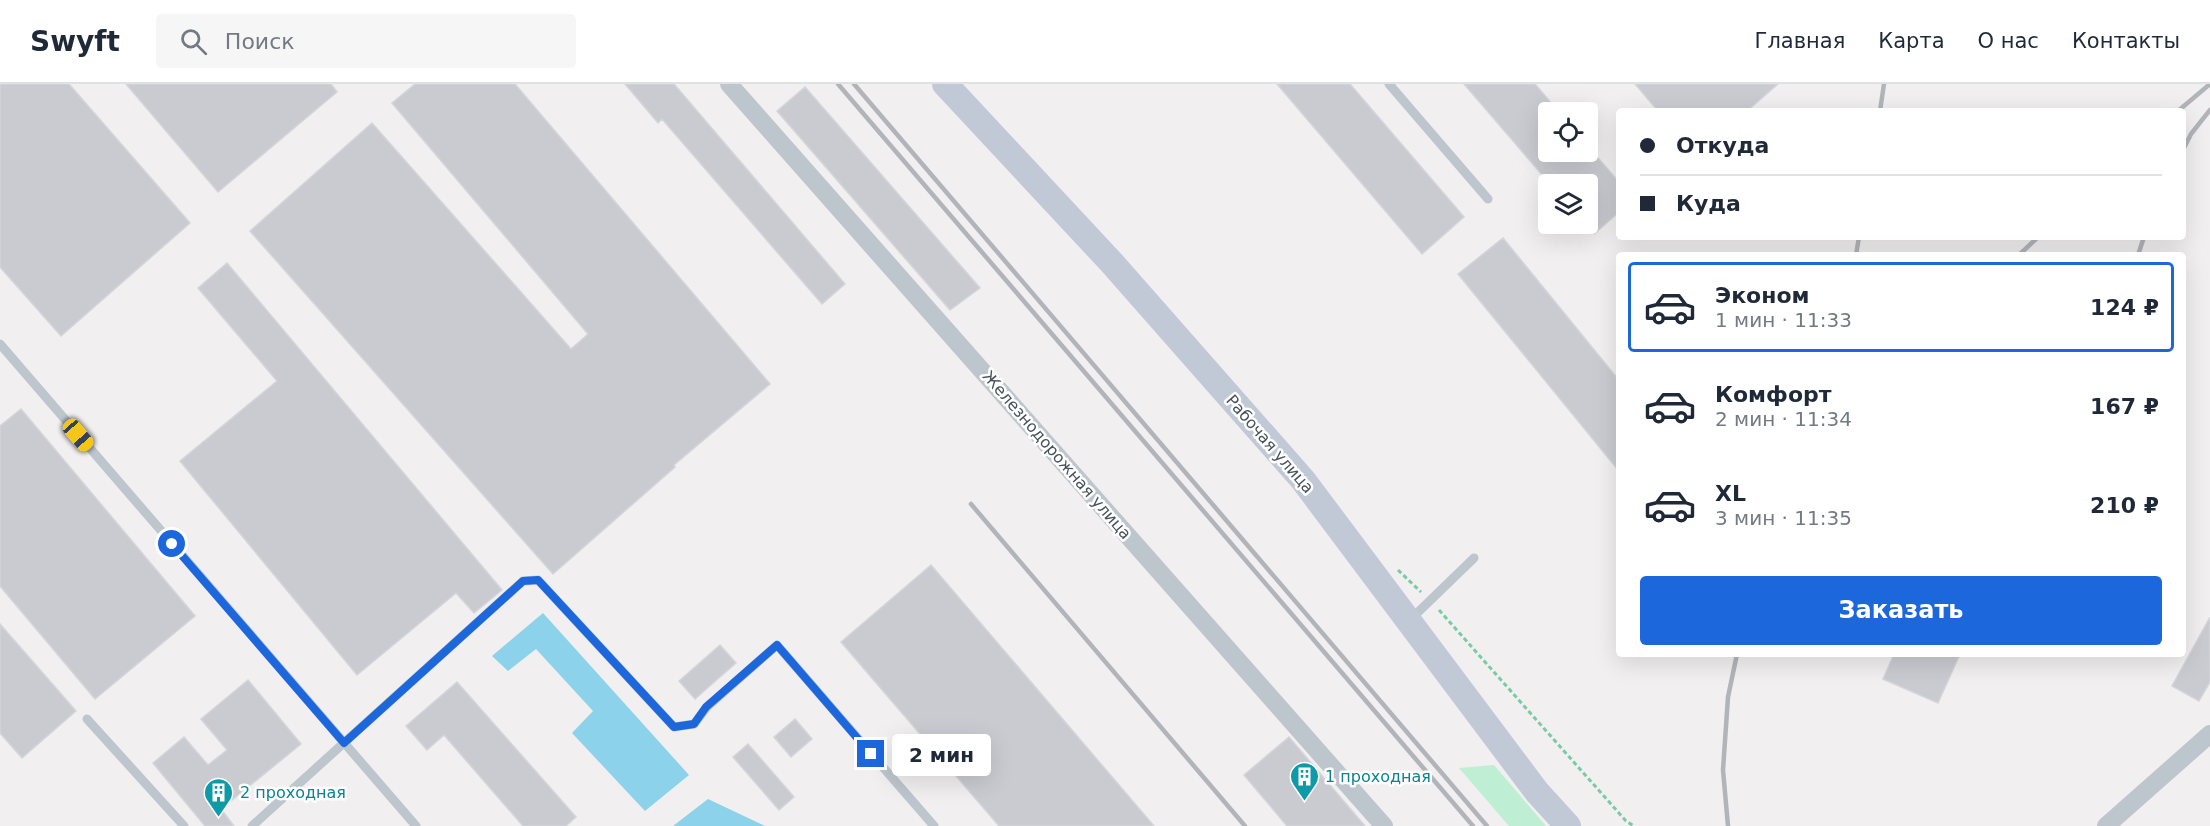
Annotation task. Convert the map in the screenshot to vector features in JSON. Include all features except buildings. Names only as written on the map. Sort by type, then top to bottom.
[{"type":"street","name":"Железнодорожная улица","points":[[729,84],[1384,826]]},
{"type":"street","name":"Рабочая улица","points":[[945,84],[1112,262],[1303,480],[1537,792],[1569,826]]},
{"type":"street","points":[[2106,826],[2210,734]]},
{"type":"lane","points":[[1389,84],[1488,199]]},
{"type":"lane","points":[[0,344],[416,826]]},
{"type":"lane","points":[[1409,622],[1474,558]]},
{"type":"lane","points":[[252,826],[523,581],[538,580],[674,727],[694,724],[706,707],[777,645],[933,826]]},
{"type":"lane","points":[[87,719],[184,826]]},
{"type":"path","points":[[1396,569],[1430,601],[1626,821],[1634,826]]},
{"type":"green space","points":[[1494,765],[1546,826],[1509,826],[1459,768]]},
{"type":"water","points":[[543,613],[689,775],[645,811],[572,733],[593,711],[536,649],[508,671],[492,656]]},
{"type":"water","points":[[708,799],[765,826],[673,826]]},
{"type":"railway","points":[[838,84],[1473,826]]},
{"type":"railway","points":[[854,84],[1487,826]]},
{"type":"railway","points":[[1880,108],[1884,84]]},
{"type":"railway","points":[[2182,108],[2210,84]]},
{"type":"railway","points":[[2186,144],[2210,110]]},
{"type":"railway","points":[[1856,252],[1858,240]]},
{"type":"railway","points":[[2022,252],[2035,240]]},
{"type":"railway","points":[[2139,252],[2143,240]]},
{"type":"railway","points":[[971,504],[1245,826]]},
{"type":"railway","points":[[1728,826],[1723,770],[1728,697],[1736,657]]},
{"type":"place","name":"1 проходная","points":[[1304,802]]},
{"type":"place","name":"2 проходная","points":[[219,818]]},
{"type":"route","points":[[172,544],[344,743],[523,581],[538,580],[674,727],[694,724],[706,707],[777,645],[871,754]]}]
